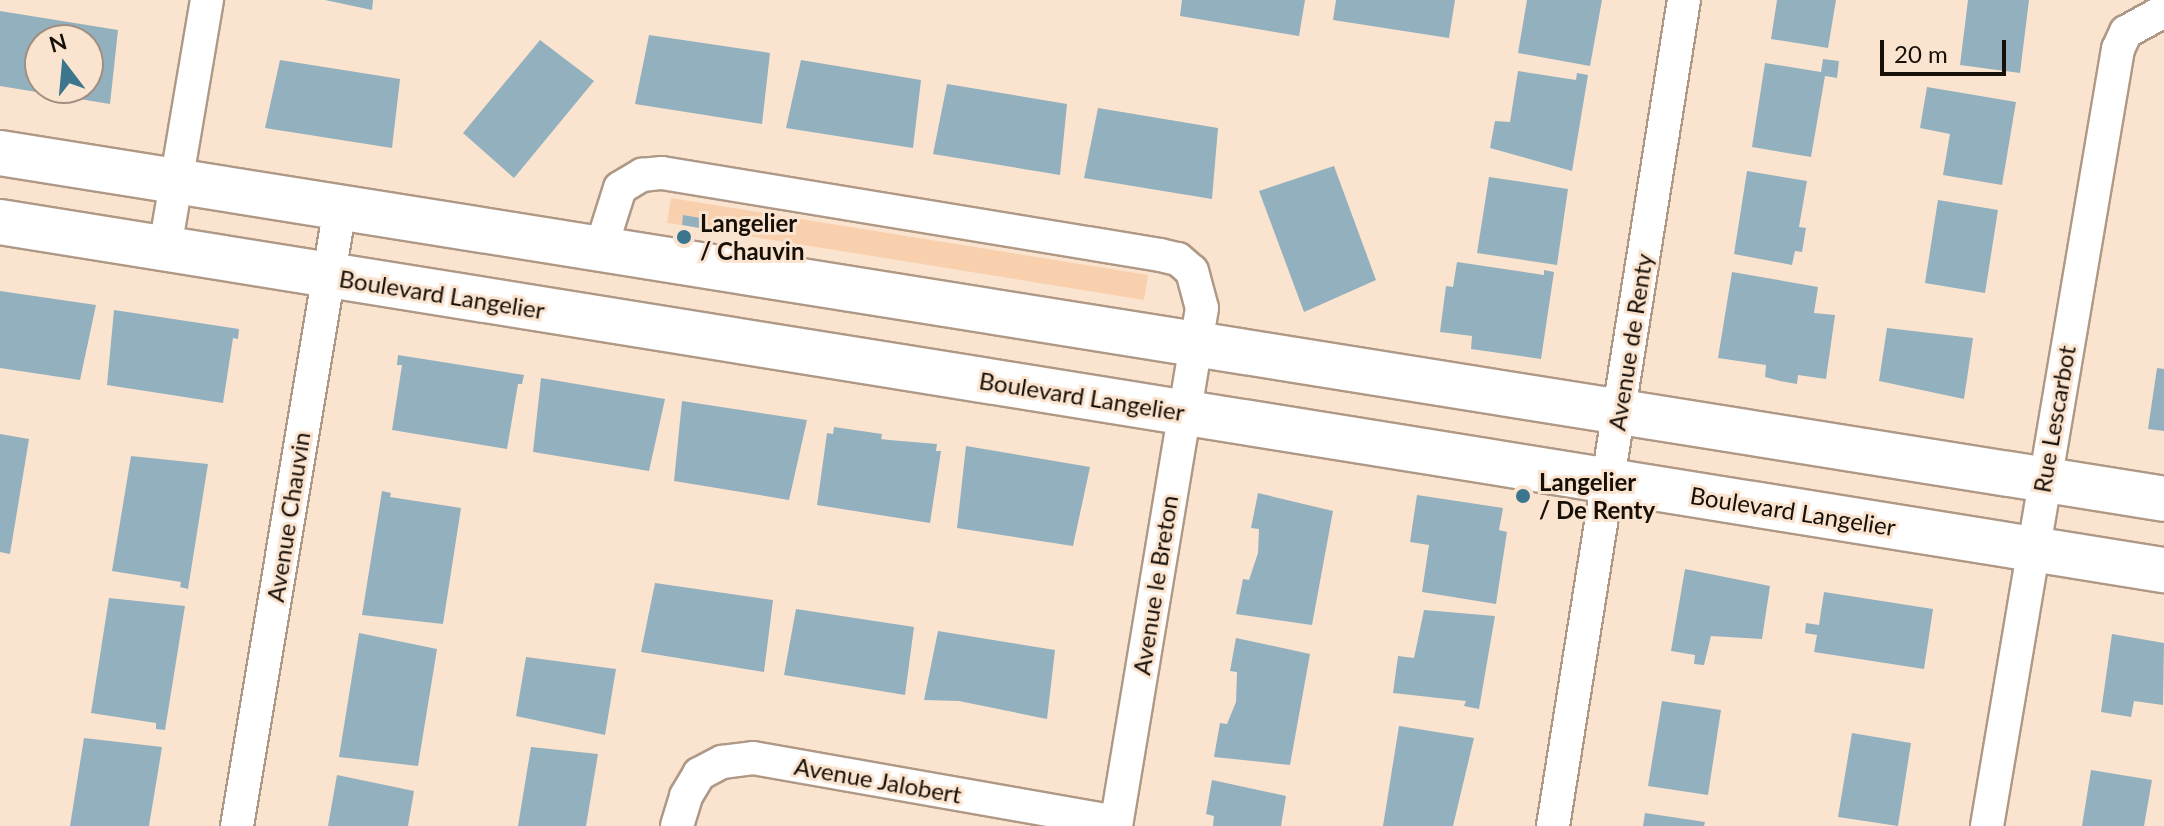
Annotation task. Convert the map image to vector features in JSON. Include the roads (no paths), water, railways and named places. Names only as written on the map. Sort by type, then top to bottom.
[{"type":"main road","points":[[0,153],[2164,499]]},
{"type":"main road","name":"Boulevard Langelier","points":[[0,222],[2164,570]]},
{"type":"street","points":[[165,248],[207,0]]},
{"type":"street","name":"Avenue de Renty","points":[[1553,826],[1684,0]]},
{"type":"street","name":"Rue Lescarbot","points":[[1987,826],[2118,49],[2152,16]]},
{"type":"street","points":[[600,251],[620,188],[642,175],[662,173],[1178,259],[1192,271],[1199,287],[1196,345]]},
{"type":"street","name":"Avenue Chauvin","points":[[237,826],[340,208]]},
{"type":"street","name":"Avenue le Breton","points":[[1116,824],[1196,345]]},
{"type":"street","name":"Avenue Jalobert","points":[[677,826],[699,774],[722,762],[753,758],[1116,824]]},
{"type":"place","name":"Langelier / Chauvin","points":[[684,237]]},
{"type":"place","name":"Langelier / De Renty","points":[[1523,496]]}]
